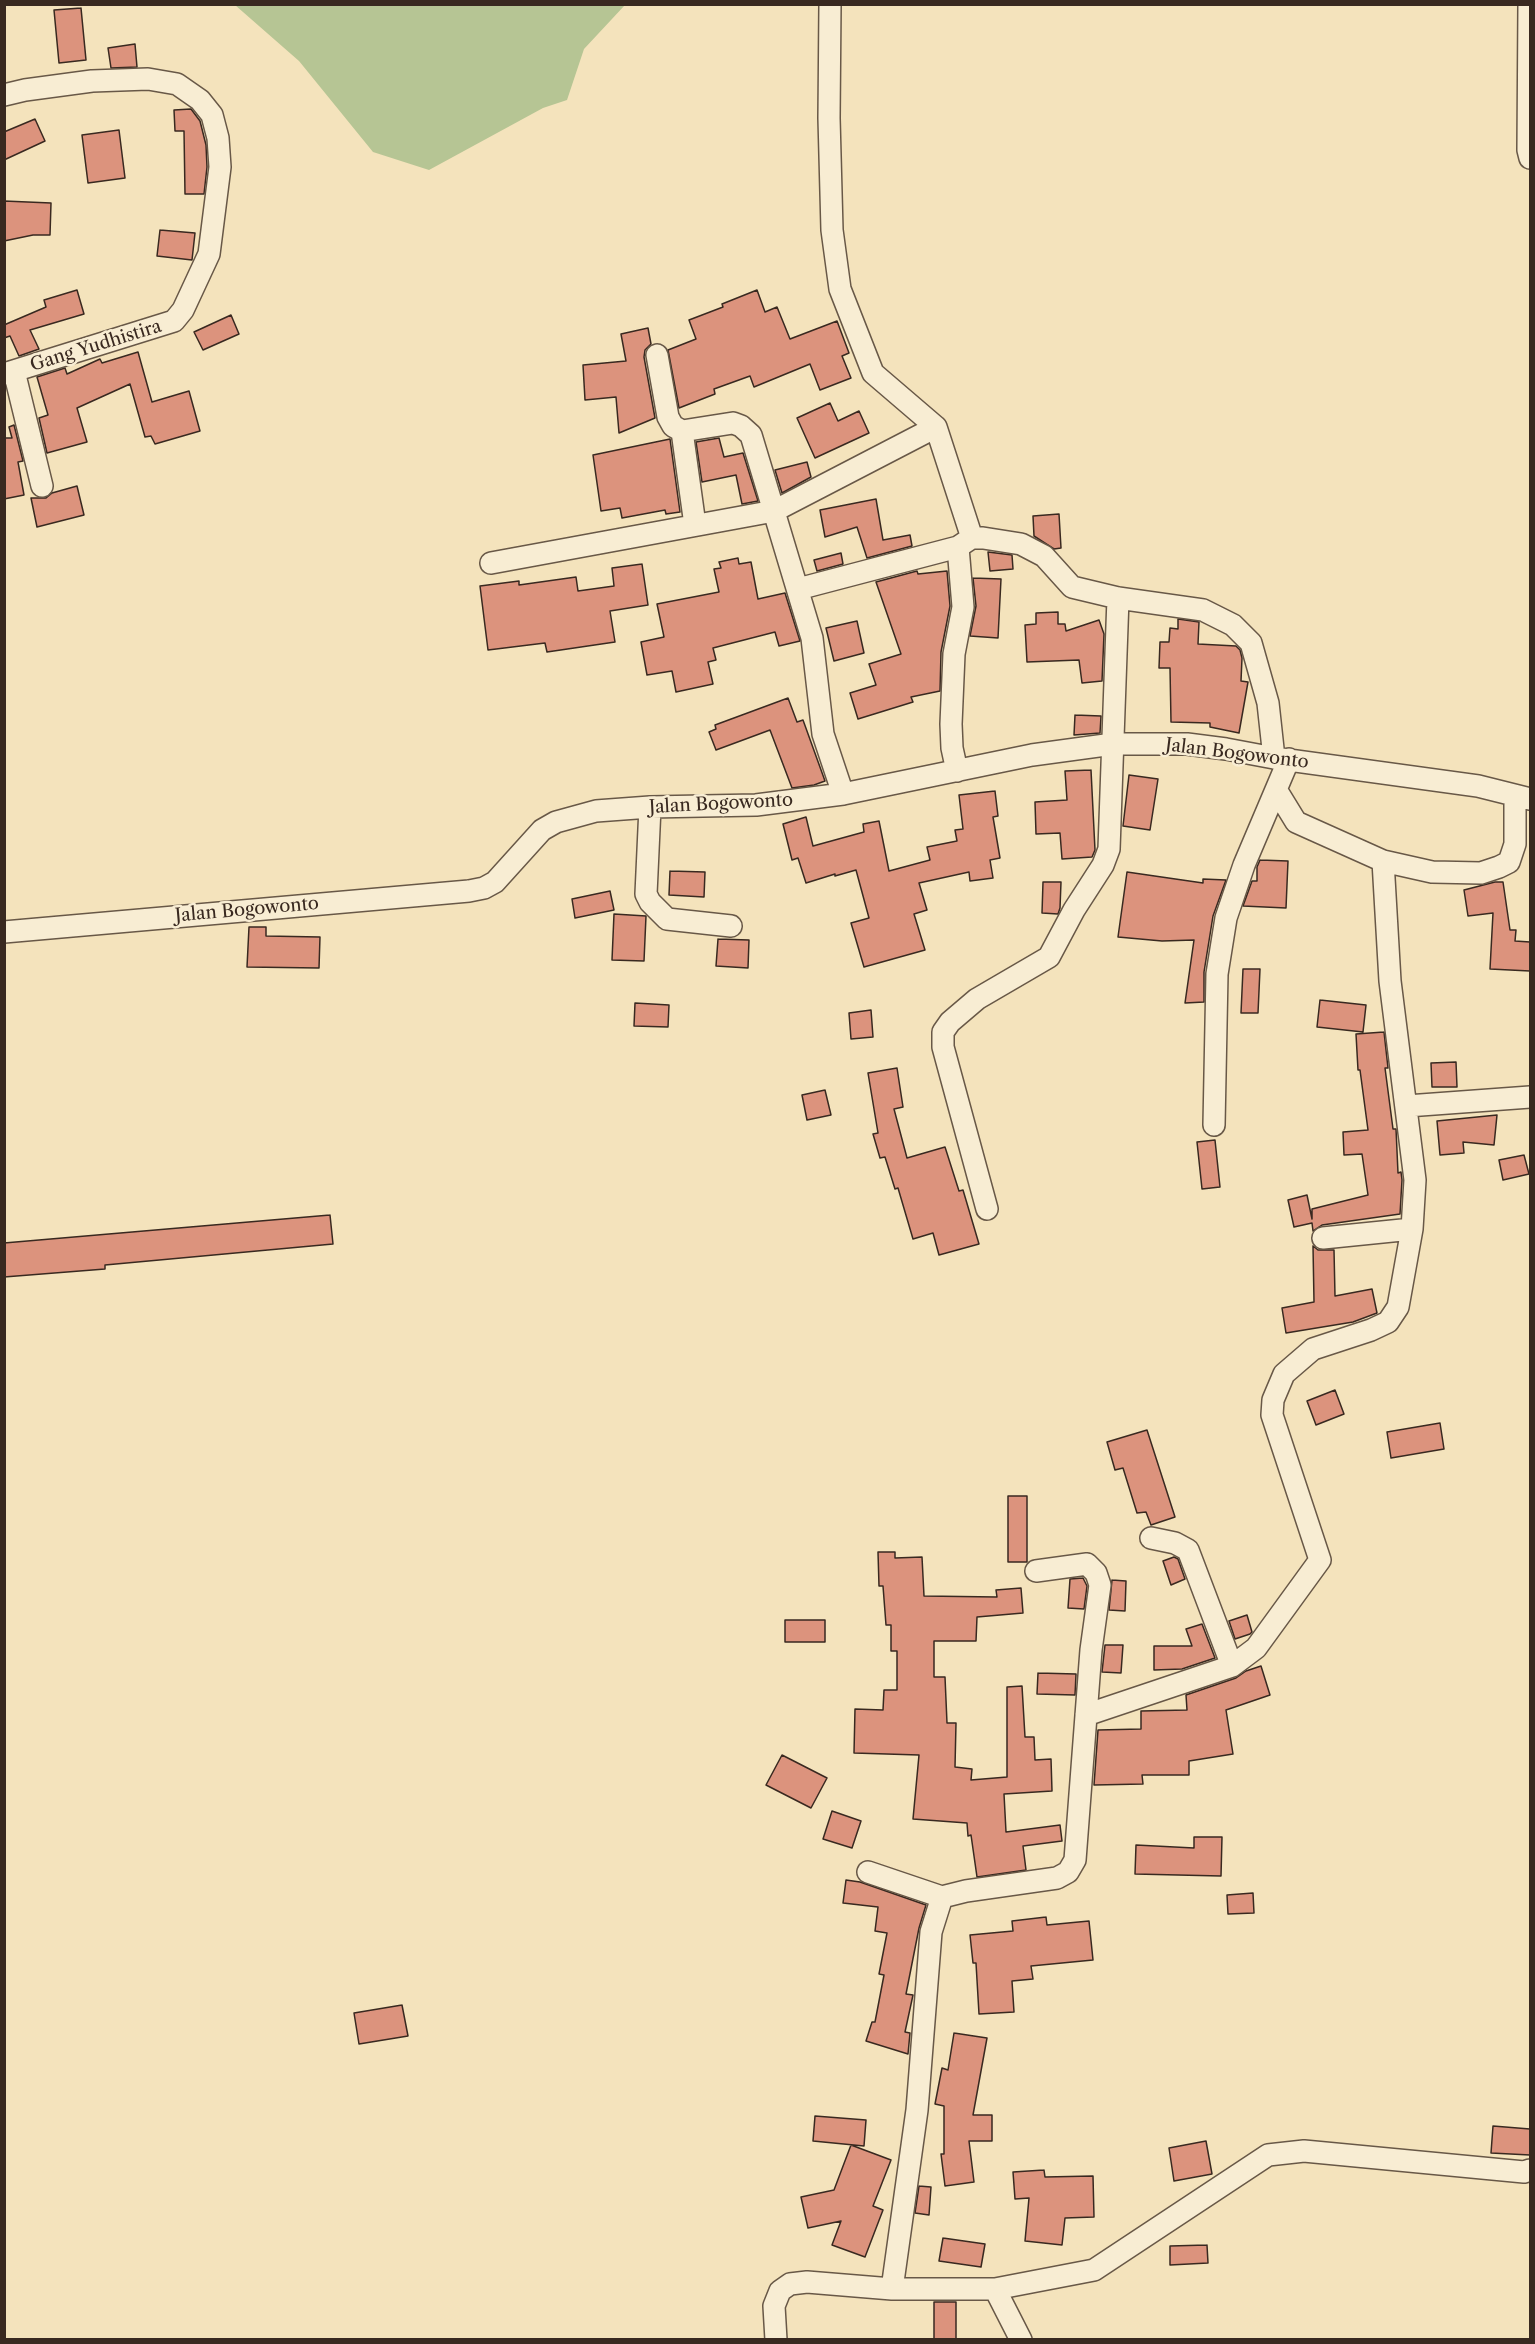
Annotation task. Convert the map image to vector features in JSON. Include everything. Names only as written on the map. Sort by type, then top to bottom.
[{"type":"street","points":[[830,4],[831,230],[840,289],[873,373],[936,427],[965,543],[963,607],[954,654],[951,724],[952,748],[957,771]]},
{"type":"street","points":[[1529,4],[1528,150],[1530,158]]},
{"type":"street","name":"Gang Yudhistira","points":[[4,95],[92,81],[148,79],[177,84],[200,100],[212,115],[218,138],[220,167],[208,254],[183,310],[174,321],[9,372]]},
{"type":"street","points":[[657,355],[670,422],[673,426],[682,431],[728,423],[741,426],[750,435],[812,638],[823,734],[843,794]]},
{"type":"street","points":[[9,372],[42,486]]},
{"type":"street","points":[[491,563],[774,511],[936,427]]},
{"type":"street","points":[[682,431],[695,525]]},
{"type":"street","points":[[798,589],[983,538],[1021,544],[1044,556],[1072,587],[1118,598],[1203,610],[1233,625],[1251,643],[1281,759],[1277,791],[1244,865],[1226,918],[1218,974],[1214,1125]]},
{"type":"street","points":[[987,1209],[944,1047],[943,1032],[950,1022],[977,999],[1049,957],[1074,910],[1103,865],[1109,849],[1118,598]]},
{"type":"street","name":"Jalan Bogowonto","points":[[4,932],[469,891],[484,888],[495,882],[542,831],[556,822],[596,811],[651,807],[756,805],[843,794],[1032,755],[1113,744],[1187,744],[1478,786],[1523,798]]},
{"type":"street","points":[[1277,791],[1296,822],[1383,861],[1432,872],[1481,873],[1509,862],[1523,849],[1523,798]]},
{"type":"street","points":[[651,807],[646,894],[650,902],[667,919],[731,926]]},
{"type":"street","points":[[1086,1715],[1232,1666],[1256,1648],[1320,1560],[1272,1415],[1273,1400],[1284,1374],[1313,1349],[1388,1322],[1398,1307],[1412,1229],[1415,1180],[1390,981],[1383,861]]},
{"type":"street","points":[[1407,1106],[1530,1097]]},
{"type":"street","points":[[1323,1238],[1412,1229]]},
{"type":"street","points":[[1151,1538],[1175,1543],[1188,1550],[1232,1666]]},
{"type":"street","points":[[868,1872],[942,1897],[966,1891],[1056,1878],[1068,1872],[1075,1860],[1091,1650],[1100,1585],[1096,1573],[1087,1564],[1036,1571]]},
{"type":"street","points":[[892,2289],[917,2110],[931,1932],[942,1897]]},
{"type":"street","points":[[776,2340],[774,2306],[780,2292],[790,2284],[807,2282],[892,2289],[995,2289],[1094,2270],[1268,2155],[1304,2151],[1524,2172],[1530,2170]]},
{"type":"street","points":[[995,2289],[1021,2340]]},
{"type":"green space","points":[[235,5],[625,5],[584,49],[567,100],[543,108],[429,170],[373,152],[299,61]]},
{"type":"building","points":[[81,8],[86,60],[59,63],[54,10]]},
{"type":"building","points":[[135,44],[137,67],[111,68],[108,48]]},
{"type":"building","points":[[191,109],[200,121],[206,145],[207,167],[204,194],[185,194],[184,131],[175,131],[174,110]]},
{"type":"building","points":[[35,119],[45,141],[4,160],[4,132]]},
{"type":"building","points":[[119,130],[125,178],[88,183],[82,135]]},
{"type":"building","points":[[4,201],[51,203],[50,235],[33,235],[4,241]]},
{"type":"building","points":[[160,230],[195,233],[192,260],[157,256]]},
{"type":"building","points":[[77,290],[84,314],[30,330],[39,349],[19,356],[10,336],[4,338],[4,325],[46,307],[44,300]]},
{"type":"building","points":[[757,290],[765,312],[777,307],[790,339],[837,321],[849,353],[842,356],[851,378],[820,390],[810,364],[754,387],[750,376],[714,389],[715,394],[679,408],[668,350],[696,339],[689,320],[723,307],[722,304]]},
{"type":"building","points":[[231,315],[239,334],[203,350],[194,332]]},
{"type":"building","points":[[648,328],[651,344],[645,350],[644,357],[655,418],[619,433],[616,397],[585,400],[583,365],[626,361],[621,334]]},
{"type":"building","points":[[138,352],[152,402],[189,391],[200,431],[155,444],[151,436],[145,437],[130,384],[77,408],[87,442],[47,453],[39,418],[48,415],[37,377],[65,368],[67,374],[100,359],[102,363]]},
{"type":"building","points":[[830,403],[838,421],[859,411],[869,433],[815,458],[797,418]]},
{"type":"building","points":[[14,425],[23,461],[18,462],[24,495],[4,499],[4,438],[12,438],[9,427]]},
{"type":"building","points":[[719,438],[724,457],[743,453],[758,501],[742,504],[736,475],[702,482],[696,442]]},
{"type":"building","points":[[670,439],[680,512],[666,514],[665,510],[622,518],[620,508],[601,511],[593,455]]},
{"type":"building","points":[[807,462],[811,477],[782,493],[775,470]]},
{"type":"building","points":[[77,486],[84,515],[37,527],[31,498],[46,498],[52,493]]},
{"type":"building","points":[[876,499],[883,540],[910,535],[912,546],[867,558],[857,527],[825,537],[820,510]]},
{"type":"building","points":[[1059,514],[1061,548],[1054,549],[1034,536],[1033,516]]},
{"type":"building","points":[[988,552],[1012,555],[1013,569],[990,571]]},
{"type":"building","points":[[841,553],[843,564],[817,571],[814,560]]},
{"type":"building","points":[[738,558],[739,564],[751,562],[758,599],[785,593],[800,641],[779,646],[775,632],[713,648],[716,660],[708,662],[713,684],[676,692],[672,671],[647,675],[641,642],[664,637],[657,604],[719,592],[714,569],[721,568],[719,562]]},
{"type":"building","points":[[642,564],[648,605],[610,611],[615,642],[547,652],[545,643],[488,650],[480,586],[519,581],[519,585],[576,577],[578,591],[614,586],[612,568]]},
{"type":"building","points":[[917,571],[918,574],[947,571],[950,606],[941,652],[940,691],[911,697],[913,702],[858,719],[850,693],[876,685],[869,664],[901,654],[876,582]]},
{"type":"building","points":[[973,578],[1001,579],[998,638],[970,636],[976,606]]},
{"type":"building","points":[[1058,612],[1058,624],[1065,624],[1066,631],[1099,620],[1104,634],[1102,681],[1082,683],[1079,660],[1027,662],[1025,625],[1036,624],[1036,613]]},
{"type":"building","points":[[1178,619],[1199,622],[1198,644],[1236,646],[1240,650],[1241,681],[1248,682],[1239,733],[1210,727],[1210,723],[1171,722],[1170,668],[1159,668],[1160,642],[1169,642],[1170,628],[1178,629]]},
{"type":"building","points":[[857,621],[864,653],[834,661],[826,628]]},
{"type":"building","points":[[788,698],[797,722],[803,720],[825,781],[792,788],[770,730],[716,750],[709,732],[716,729],[715,725]]},
{"type":"building","points":[[1075,715],[1101,716],[1100,733],[1074,735]]},
{"type":"building","points":[[1091,770],[1095,850],[1092,857],[1062,859],[1060,833],[1036,834],[1035,802],[1067,800],[1065,771]]},
{"type":"building","points":[[1129,775],[1158,779],[1150,830],[1123,826]]},
{"type":"building","points":[[995,791],[998,816],[993,817],[1000,858],[990,860],[993,878],[970,881],[969,872],[919,883],[927,910],[914,914],[925,950],[864,967],[851,923],[869,918],[856,870],[806,883],[798,858],[792,860],[783,824],[806,817],[813,846],[864,832],[863,824],[879,821],[889,871],[930,860],[927,847],[957,841],[955,830],[963,829],[959,795]]},
{"type":"building","points":[[1260,860],[1288,861],[1286,908],[1243,906],[1252,881],[1257,881],[1257,867]]},
{"type":"building","points":[[670,871],[705,872],[704,897],[669,895]]},
{"type":"building","points":[[1127,872],[1203,883],[1203,879],[1226,880],[1213,916],[1204,972],[1204,1002],[1185,1003],[1194,940],[1162,941],[1118,937]]},
{"type":"building","points":[[1043,882],[1061,882],[1058,914],[1042,913]]},
{"type":"building","points":[[1503,882],[1510,930],[1516,930],[1515,941],[1530,942],[1530,971],[1490,969],[1493,913],[1468,916],[1464,890]]},
{"type":"building","points":[[610,891],[614,910],[575,918],[572,899]]},
{"type":"building","points":[[614,914],[646,916],[644,961],[612,960]]},
{"type":"building","points":[[249,927],[266,927],[266,936],[320,937],[319,968],[247,967]]},
{"type":"building","points":[[718,939],[749,940],[748,968],[716,966]]},
{"type":"building","points":[[1243,969],[1260,969],[1258,1013],[1241,1013]]},
{"type":"building","points":[[1320,1000],[1366,1005],[1363,1032],[1317,1027]]},
{"type":"building","points":[[635,1003],[669,1005],[668,1027],[634,1026]]},
{"type":"building","points":[[871,1010],[873,1037],[851,1039],[849,1013]]},
{"type":"building","points":[[1384,1032],[1388,1068],[1385,1068],[1393,1129],[1396,1129],[1398,1173],[1401,1172],[1402,1180],[1400,1214],[1322,1225],[1313,1231],[1312,1223],[1294,1227],[1288,1200],[1307,1195],[1312,1219],[1312,1209],[1368,1195],[1362,1154],[1344,1155],[1343,1132],[1368,1130],[1360,1070],[1358,1070],[1356,1034]]},
{"type":"building","points":[[1456,1062],[1457,1087],[1432,1087],[1431,1063]]},
{"type":"building","points":[[897,1068],[903,1107],[894,1109],[907,1158],[945,1147],[959,1191],[963,1190],[979,1244],[939,1255],[933,1233],[913,1239],[898,1188],[895,1189],[885,1157],[880,1158],[873,1134],[878,1133],[868,1073]]},
{"type":"building","points":[[825,1090],[831,1115],[807,1120],[802,1095]]},
{"type":"building","points":[[1497,1115],[1494,1145],[1463,1142],[1464,1153],[1440,1155],[1437,1121]]},
{"type":"building","points":[[1215,1140],[1220,1187],[1202,1189],[1197,1142]]},
{"type":"building","points":[[1524,1155],[1529,1174],[1503,1180],[1499,1160]]},
{"type":"building","points":[[330,1215],[333,1244],[105,1265],[105,1269],[4,1277],[4,1243]]},
{"type":"building","points":[[1313,1246],[1318,1250],[1334,1250],[1335,1296],[1372,1289],[1377,1313],[1353,1322],[1286,1333],[1282,1308],[1314,1302]]},
{"type":"building","points":[[1335,1390],[1344,1414],[1316,1425],[1307,1401]]},
{"type":"building","points":[[1440,1423],[1444,1449],[1391,1458],[1387,1432]]},
{"type":"building","points":[[1147,1430],[1175,1517],[1151,1525],[1146,1512],[1137,1513],[1123,1468],[1115,1470],[1107,1442]]},
{"type":"building","points":[[1008,1496],[1027,1496],[1027,1562],[1008,1562]]},
{"type":"building","points":[[878,1552],[895,1552],[895,1558],[922,1557],[924,1596],[997,1597],[996,1590],[1021,1588],[1023,1613],[977,1617],[976,1641],[934,1641],[934,1677],[945,1677],[947,1723],[956,1723],[955,1767],[972,1769],[971,1780],[1007,1777],[1007,1687],[1022,1686],[1025,1737],[1034,1737],[1035,1760],[1051,1759],[1052,1791],[1004,1794],[1006,1832],[1060,1825],[1062,1841],[1023,1846],[1026,1870],[977,1877],[967,1823],[913,1819],[919,1755],[854,1753],[855,1709],[883,1710],[884,1690],[897,1690],[897,1651],[891,1651],[891,1625],[886,1625],[883,1586],[879,1586]]},
{"type":"building","points":[[1174,1557],[1178,1559],[1185,1579],[1171,1585],[1163,1561]]},
{"type":"building","points":[[1083,1578],[1087,1586],[1084,1609],[1068,1608],[1070,1579]]},
{"type":"building","points":[[1112,1580],[1126,1581],[1125,1611],[1109,1610]]},
{"type":"building","points":[[1247,1615],[1252,1632],[1235,1639],[1229,1621]]},
{"type":"building","points":[[785,1620],[825,1620],[825,1642],[785,1642]]},
{"type":"building","points":[[1202,1624],[1215,1658],[1182,1669],[1154,1670],[1154,1646],[1192,1646],[1186,1629]]},
{"type":"building","points":[[1105,1645],[1123,1645],[1121,1673],[1102,1672]]},
{"type":"building","points":[[1261,1666],[1270,1695],[1226,1710],[1233,1754],[1189,1761],[1189,1775],[1142,1775],[1143,1784],[1094,1785],[1098,1730],[1141,1729],[1141,1711],[1187,1710],[1186,1695],[1236,1678],[1246,1671]]},
{"type":"building","points":[[1038,1673],[1076,1674],[1075,1695],[1037,1694]]},
{"type":"building","points":[[782,1755],[827,1778],[811,1808],[766,1785]]},
{"type":"building","points":[[832,1811],[861,1821],[852,1848],[823,1839]]},
{"type":"building","points":[[1194,1837],[1222,1837],[1221,1876],[1135,1874],[1136,1845],[1194,1848]]},
{"type":"building","points":[[846,1880],[860,1882],[926,1905],[906,1994],[913,1995],[905,2032],[910,2033],[908,2054],[866,2041],[872,2022],[875,2022],[884,1975],[879,1974],[887,1933],[875,1931],[878,1907],[843,1903]]},
{"type":"building","points":[[1253,1893],[1254,1913],[1228,1914],[1227,1895]]},
{"type":"building","points":[[1046,1917],[1047,1925],[1089,1921],[1093,1960],[1031,1966],[1033,1979],[1012,1981],[1014,2012],[979,2014],[976,1963],[973,1963],[970,1935],[1013,1931],[1012,1921]]},
{"type":"building","points":[[402,2005],[408,2036],[359,2044],[354,2013]]},
{"type":"building","points":[[954,2033],[987,2038],[973,2115],[992,2115],[992,2141],[969,2141],[974,2182],[945,2186],[941,2154],[944,2154],[944,2106],[935,2104],[942,2068],[948,2070]]},
{"type":"building","points":[[815,2116],[866,2120],[864,2146],[813,2141]]},
{"type":"building","points":[[1493,2126],[1530,2129],[1530,2155],[1491,2153]]},
{"type":"building","points":[[1206,2141],[1212,2174],[1174,2181],[1169,2148]]},
{"type":"building","points":[[851,2145],[891,2160],[873,2206],[883,2210],[865,2257],[832,2245],[841,2221],[808,2228],[801,2197],[834,2190]]},
{"type":"building","points":[[1044,2170],[1045,2177],[1093,2176],[1094,2217],[1065,2218],[1062,2245],[1025,2241],[1029,2198],[1015,2199],[1013,2172]]},
{"type":"building","points":[[919,2186],[931,2187],[929,2215],[915,2213]]},
{"type":"building","points":[[943,2238],[985,2244],[981,2267],[939,2261]]},
{"type":"building","points":[[1207,2245],[1208,2263],[1170,2265],[1170,2246]]},
{"type":"building","points":[[934,2302],[956,2302],[956,2340],[934,2340]]}]
